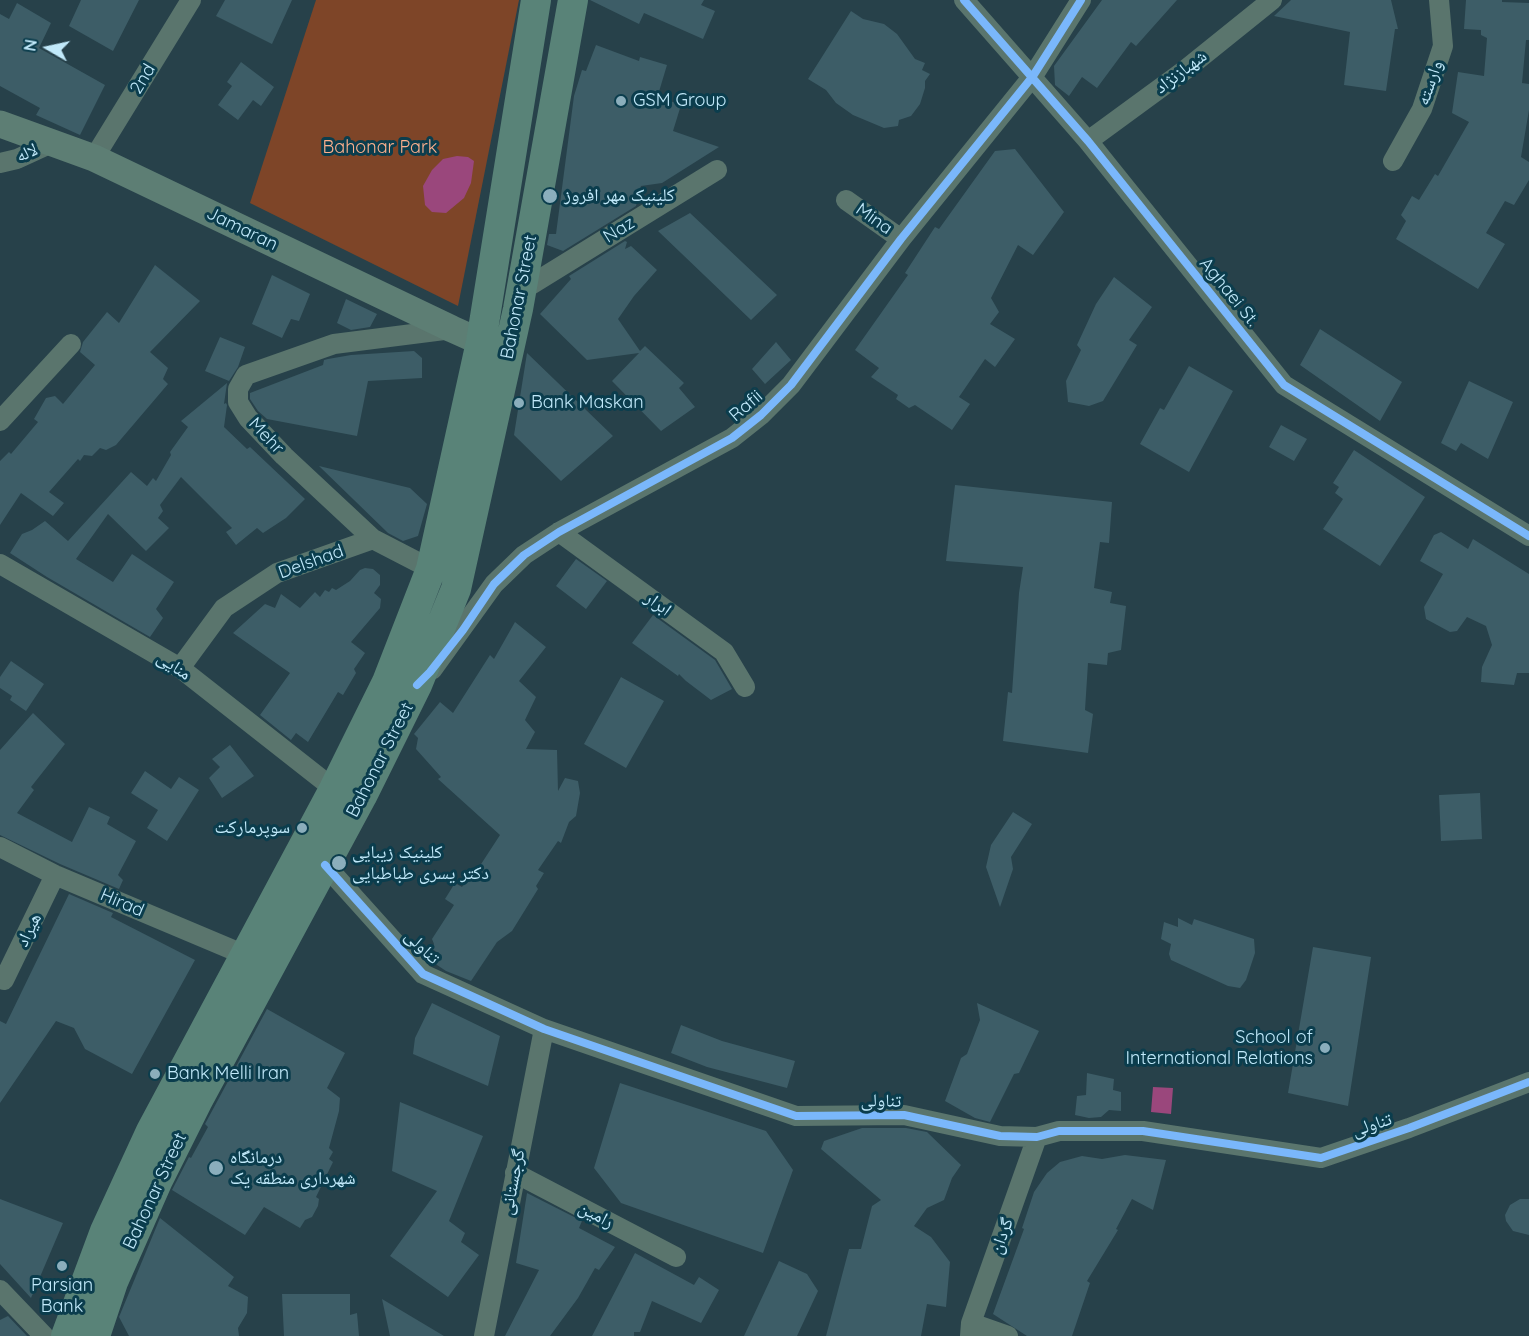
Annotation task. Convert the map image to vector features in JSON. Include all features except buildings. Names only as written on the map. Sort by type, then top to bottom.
[{"type":"main road","name":"Bahonar Street","points":[[66,1336],[105,1231],[151,1131],[334,789],[387,682],[431,569],[480,342],[536,0]]},
{"type":"main road","name":"Bahonar Street","points":[[95,1336],[113,1282],[158,1180],[197,1102],[362,796],[417,686],[456,589],[521,291],[573,0]]},
{"type":"main road","name":"Jamaran","points":[[0,124],[94,158],[480,342],[509,348]]},
{"type":"street","name":"2nd","points":[[94,158],[191,0]]},
{"type":"street","name":"Aghaei St.","points":[[964,0],[1088,141],[1284,385],[1528,531]]},
{"type":"street","name":"Rafii","points":[[417,686],[450,647],[494,584],[524,555],[559,532],[732,438],[761,415],[791,385],[901,239],[1033,76],[1081,0]]},
{"type":"street","name":"شهبازنژاد","points":[[1088,141],[1185,70],[1272,0]]},
{"type":"street","name":"وارسته","points":[[1393,160],[1422,109],[1443,46],[1439,0]]},
{"type":"street","name":"لاله","points":[[0,163],[17,159],[54,142]]},
{"type":"street","name":"Naz","points":[[521,291],[717,170]]},
{"type":"street","name":"Mina","points":[[846,200],[901,239]]},
{"type":"street","name":"Mehr","points":[[431,569],[373,539],[284,456],[248,418],[238,402],[238,389],[246,375],[334,344],[452,329]]},
{"type":"street","points":[[0,421],[71,344]]},
{"type":"street","name":"ابرار","points":[[559,532],[724,651],[745,687]]},
{"type":"street","name":"Delshad","points":[[180,668],[224,608],[278,573],[373,539]]},
{"type":"street","name":"منایی","points":[[0,564],[180,668],[334,789]]},
{"type":"street","name":"Hirad","points":[[0,847],[55,875],[245,955]]},
{"type":"street","name":"تناولی","points":[[325,865],[423,974],[544,1029],[796,1116],[904,1114],[1000,1136],[1037,1137],[1059,1131],[1143,1131],[1321,1158],[1409,1128],[1529,1082]]},
{"type":"street","name":"هیراد","points":[[0,977],[4,980],[55,875]]},
{"type":"street","name":"گرجستانی","points":[[484,1336],[544,1029]]},
{"type":"street","name":"گردان","points":[[970,1329],[1037,1137]]},
{"type":"street","name":"رامین","points":[[515,1173],[676,1257]]},
{"type":"street","points":[[0,1290],[44,1336]]},
{"type":"street","points":[[970,1329],[1008,1336]]},
{"type":"green space","name":"Bahonar Park","points":[[316,0],[519,0],[458,306],[250,203]]},
{"type":"shaded area","points":[[457,156],[468,157],[474,161],[471,183],[464,198],[446,213],[432,212],[425,205],[423,186],[432,170],[443,159]]},
{"type":"shaded area","points":[[1153,1087],[1173,1088],[1171,1114],[1151,1112]]},
{"type":"cycle path","points":[[964,0],[1088,141],[1284,385],[1529,536]]},
{"type":"cycle path","points":[[417,685],[463,630],[494,584],[524,555],[559,532],[732,438],[761,415],[791,385],[901,239],[1033,76],[1081,0]]},
{"type":"cycle path","points":[[325,865],[423,974],[544,1029],[796,1116],[904,1115],[1000,1136],[1037,1137],[1059,1131],[1143,1131],[1321,1158],[1409,1128],[1529,1082]]},
{"type":"place","name":"GSM Group","points":[[621,101]]},
{"type":"place","name":"کلینیک مهر افروز","points":[[550,196]]},
{"type":"place","name":"Bank Maskan","points":[[519,403]]},
{"type":"place","name":"سوپرمارکت","points":[[302,828]]},
{"type":"place","name":"کلینیک زیبایی دکتر یسری طباطبایی","points":[[339,863]]},
{"type":"place","name":"School of International Relations","points":[[1325,1048]]},
{"type":"place","name":"Bank Melli Iran","points":[[155,1074]]},
{"type":"place","name":"درمانگاه شهرداری منطقه یک","points":[[216,1168]]},
{"type":"place","name":"Parsian Bank","points":[[62,1266]]}]
